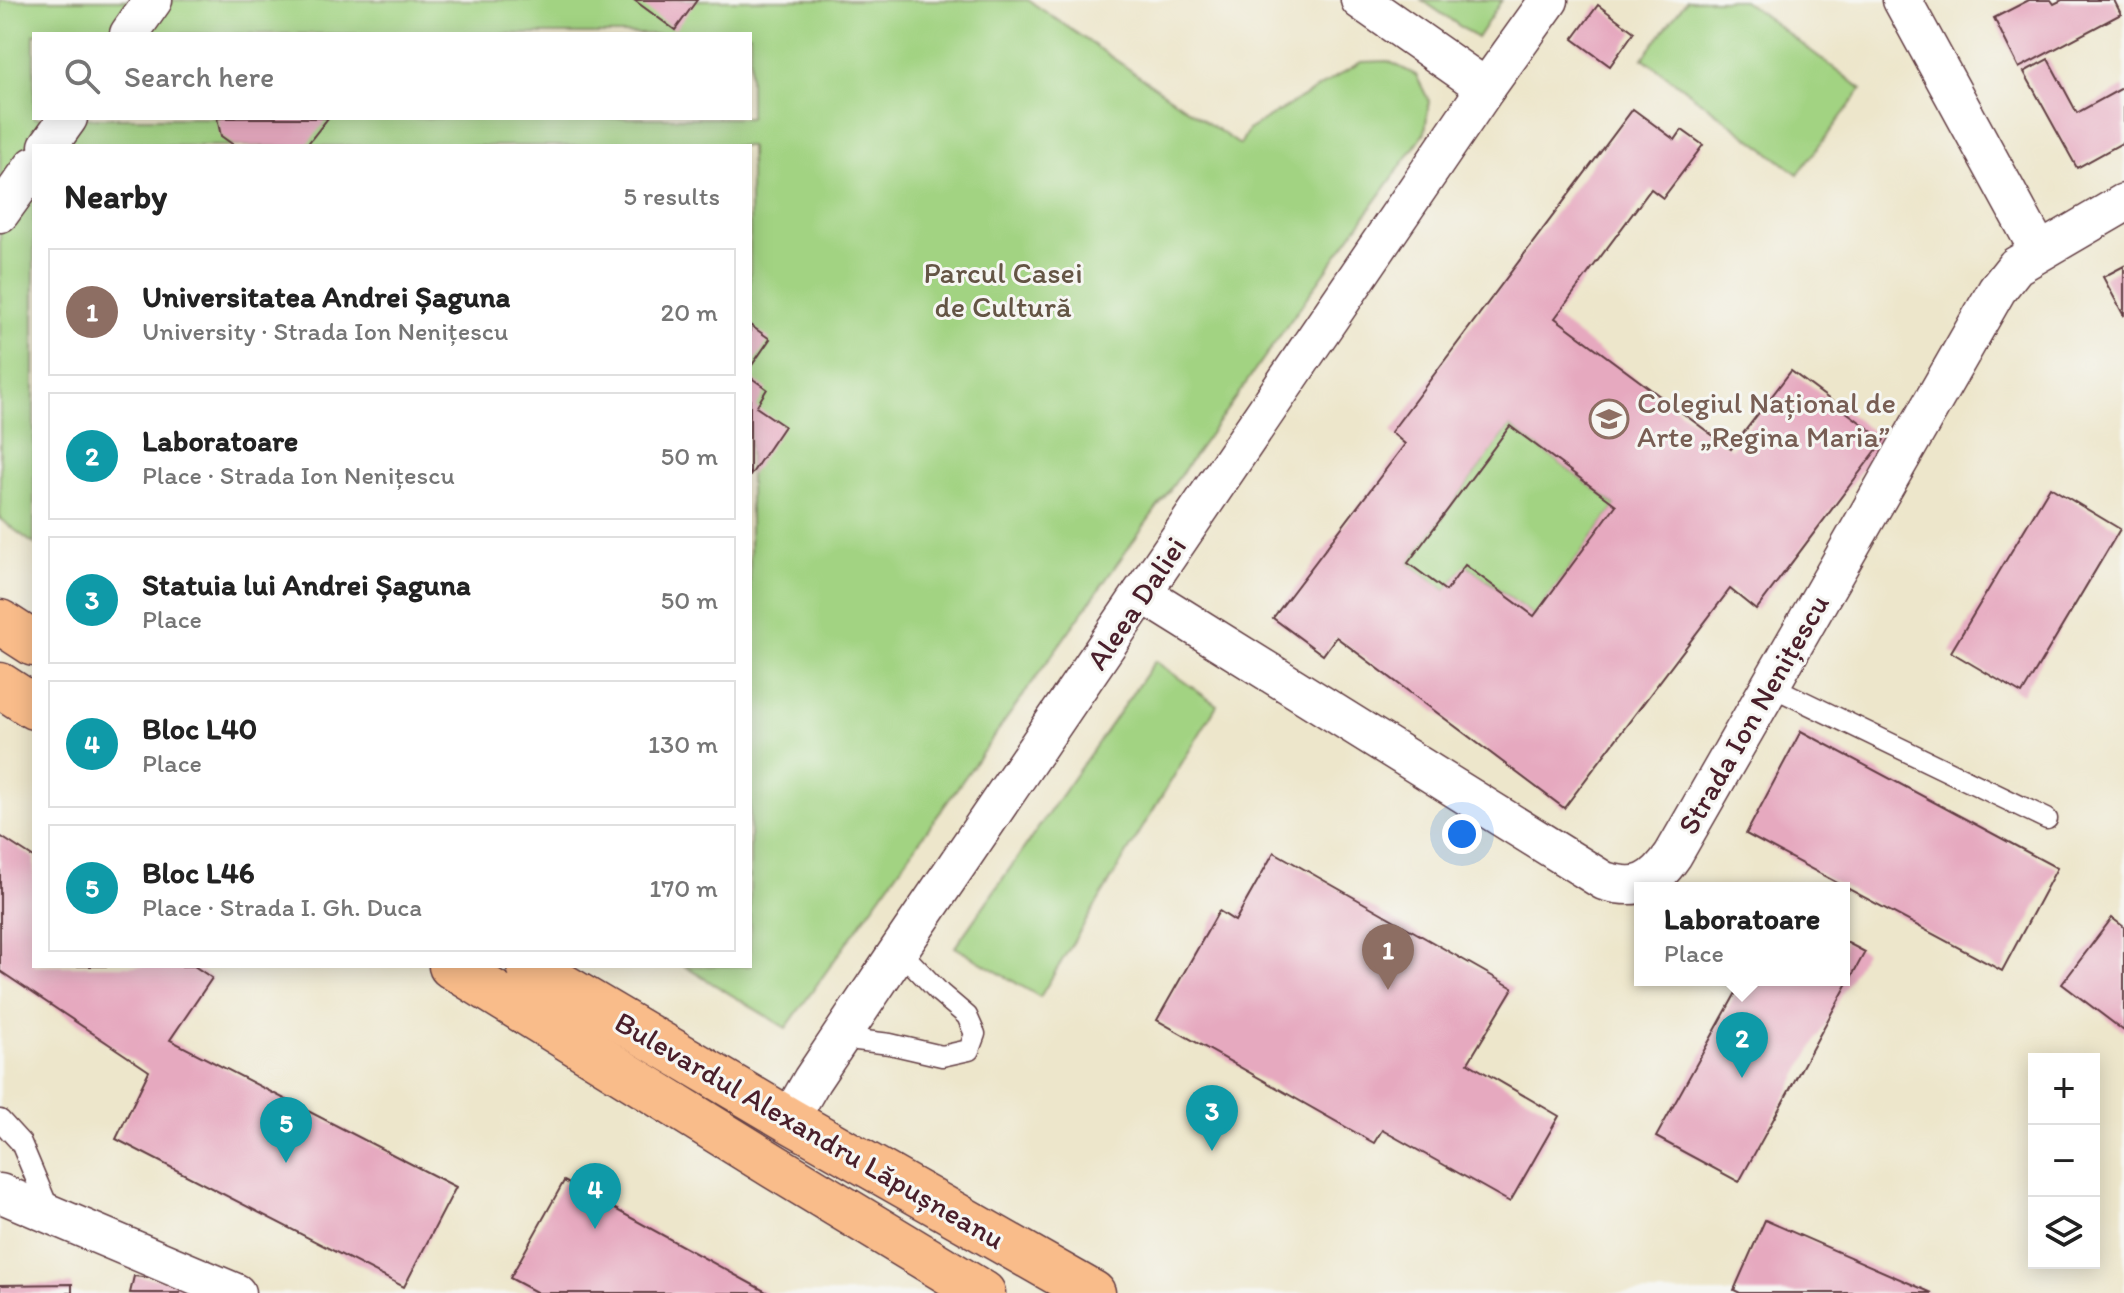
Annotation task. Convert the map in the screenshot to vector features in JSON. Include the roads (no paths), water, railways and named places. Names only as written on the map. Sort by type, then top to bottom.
[{"type":"main road","points":[[0,622],[32,643]]},
{"type":"main road","points":[[0,685],[32,706]]},
{"type":"main road","name":"Bulevardul Alexandru Lăpușneanu","points":[[454,968],[983,1293]]},
{"type":"main road","name":"Bulevardul Alexandru Lăpușneanu","points":[[532,968],[789,1120],[1093,1293]]},
{"type":"street","points":[[130,32],[153,0]]},
{"type":"street","points":[[1360,0],[1486,88]]},
{"type":"street","name":"Aleea Daliei","points":[[789,1120],[899,950],[1549,0]]},
{"type":"street","points":[[1902,0],[2039,251]]},
{"type":"street","points":[[49,144],[67,120]]},
{"type":"street","points":[[6,225],[32,170]]},
{"type":"street","name":"Strada Ion Nenițescu","points":[[1645,882],[1662,871],[1997,290],[2016,266],[2124,203]]},
{"type":"street","name":"Strada Ion Nenițescu","points":[[1142,593],[1604,881],[1624,887],[1634,885]]},
{"type":"street","points":[[0,1193],[236,1293]]},
{"type":"lane","points":[[1769,685],[2047,819]]},
{"type":"lane","points":[[840,1038],[890,1044],[942,1056],[969,1050],[975,1034],[967,1016],[899,950]]},
{"type":"lane","points":[[0,1120],[21,1143],[50,1212]]},
{"type":"place","name":"Colegiul Național de Arte „Regina Maria”","points":[[1609,419]]},
{"type":"place","name":"Universitatea Andrei Șaguna","points":[[1388,990]]},
{"type":"place","name":"Laboratoare","points":[[1742,1078]]},
{"type":"place","name":"Statuia lui Andrei Șaguna","points":[[1212,1151]]},
{"type":"place","name":"Bloc L46","points":[[286,1163]]},
{"type":"place","name":"Bloc L40","points":[[595,1229]]},
{"type":"park label","name":"Parcul Casei de Cultură","points":[[1003,289]]}]
